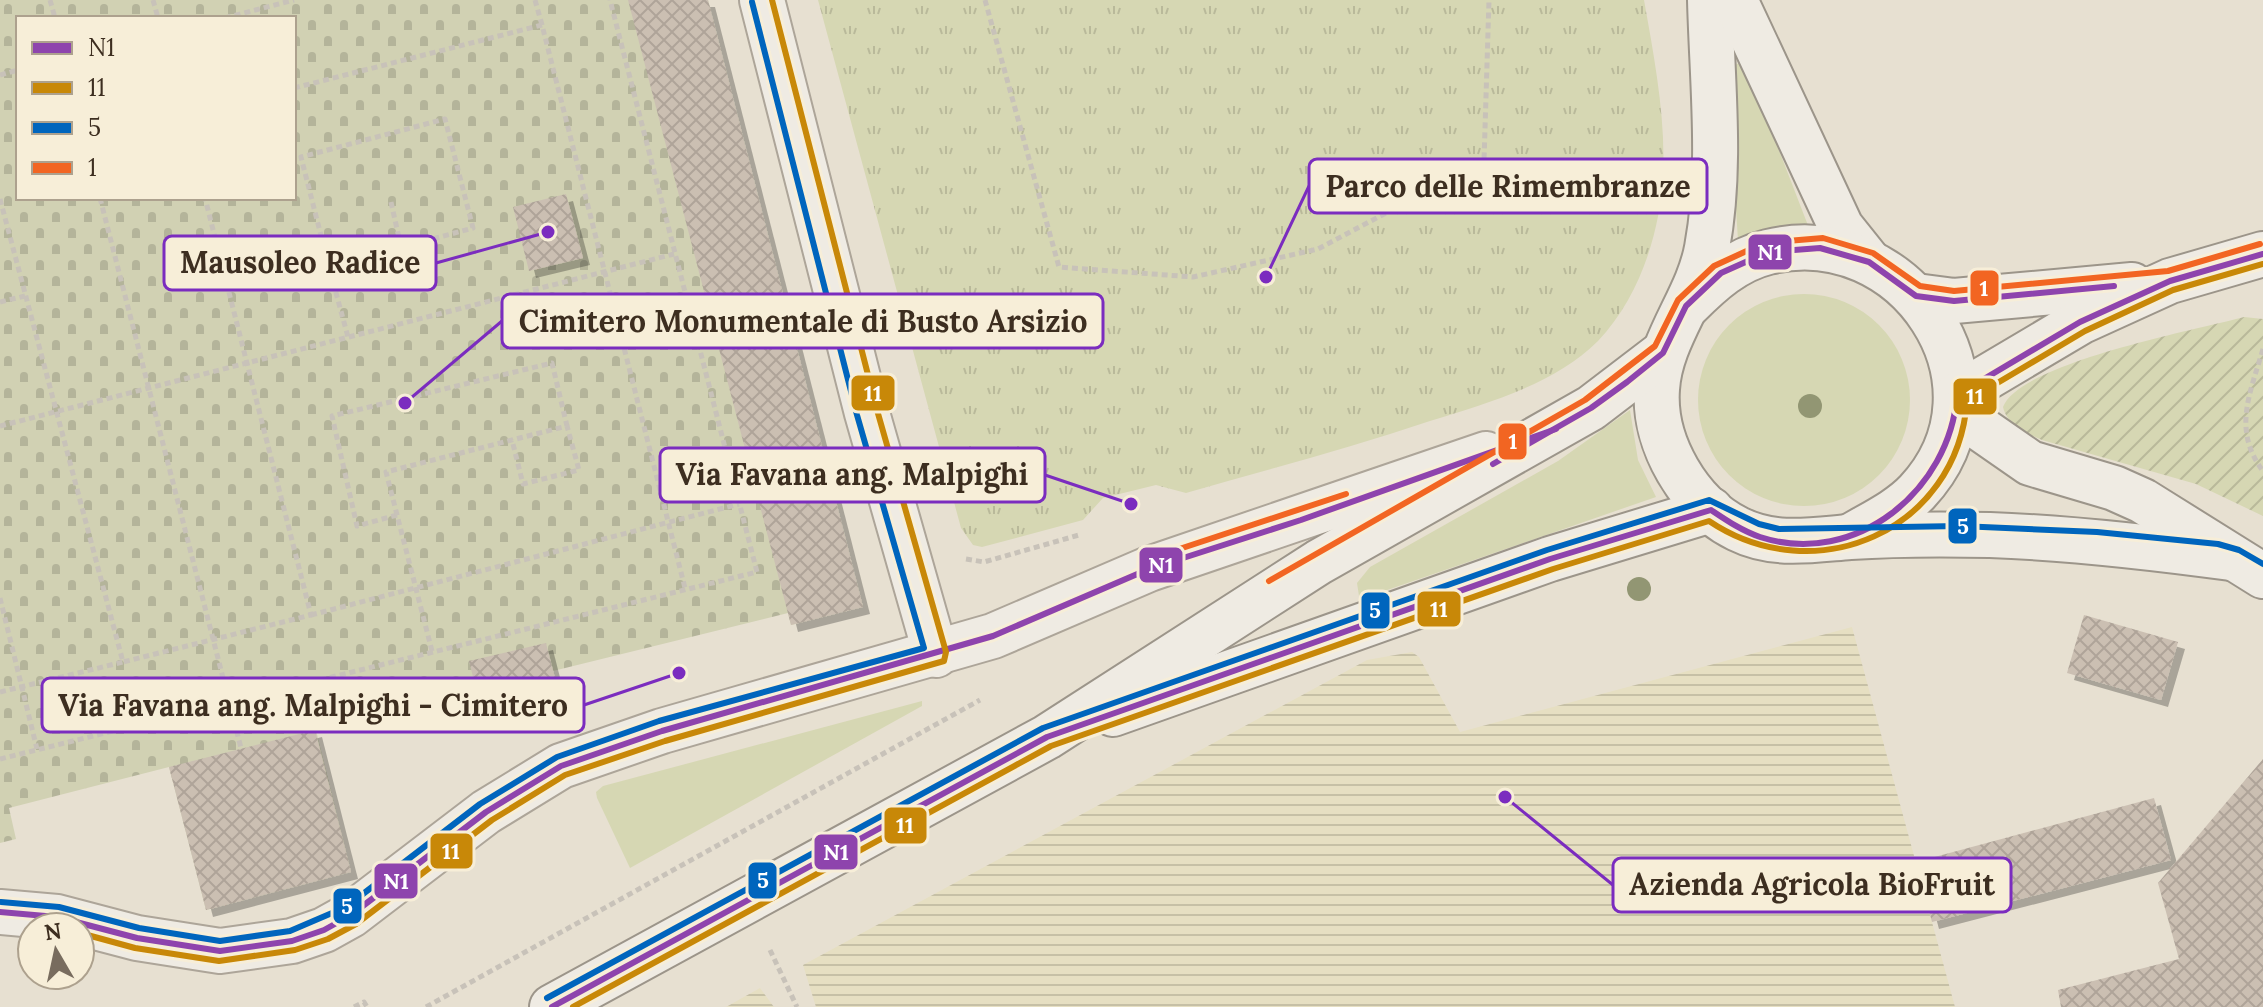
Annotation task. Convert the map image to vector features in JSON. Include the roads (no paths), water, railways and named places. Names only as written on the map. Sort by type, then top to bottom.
[{"type":"street","points":[[762,0],[867,413],[936,655]]},
{"type":"street","points":[[1710,0],[1713,205],[1707,251],[1686,306],[1663,353],[1657,391],[1661,434],[1683,480],[1711,510],[1737,529],[1771,540],[1823,542],[1848,537],[2033,537],[2120,543],[2247,567]]},
{"type":"street","points":[[1735,0],[1841,227],[1869,262],[1916,296],[1938,328],[1950,361],[1957,404],[1940,460],[1916,493],[1886,517],[1848,537]]},
{"type":"street","points":[[1686,306],[1721,273],[1768,252],[1820,248],[1869,262]]},
{"type":"street","points":[[1957,404],[2080,322],[2170,281],[2263,254]]},
{"type":"street","points":[[1916,296],[1954,301],[2170,281]]},
{"type":"street","points":[[552,1007],[1047,737],[1319,562],[1591,408],[1663,353]]},
{"type":"street","points":[[1957,404],[2030,463],[2114,488],[2143,501],[2247,567]]},
{"type":"street","points":[[0,912],[57,917],[137,938],[220,951],[292,941],[324,930],[351,915],[486,812],[561,766],[662,731],[936,655],[993,636],[1149,569],[1301,520],[1556,429]]},
{"type":"street","points":[[1047,737],[1550,559],[1711,510]]},
{"type":"place","name":"Mausoleo Radice","points":[[548,232]]},
{"type":"place","name":"Parco delle Rimembranze","points":[[1266,277]]},
{"type":"place","name":"Cimitero Monumentale di Busto Arsizio","points":[[405,403]]},
{"type":"place","name":"Via Favana ang. Malpighi","points":[[1131,504]]},
{"type":"place","name":"Via Favana ang. Malpighi - Cimitero","points":[[679,673]]},
{"type":"place","name":"Azienda Agricola BioFruit","points":[[1505,797]]}]
